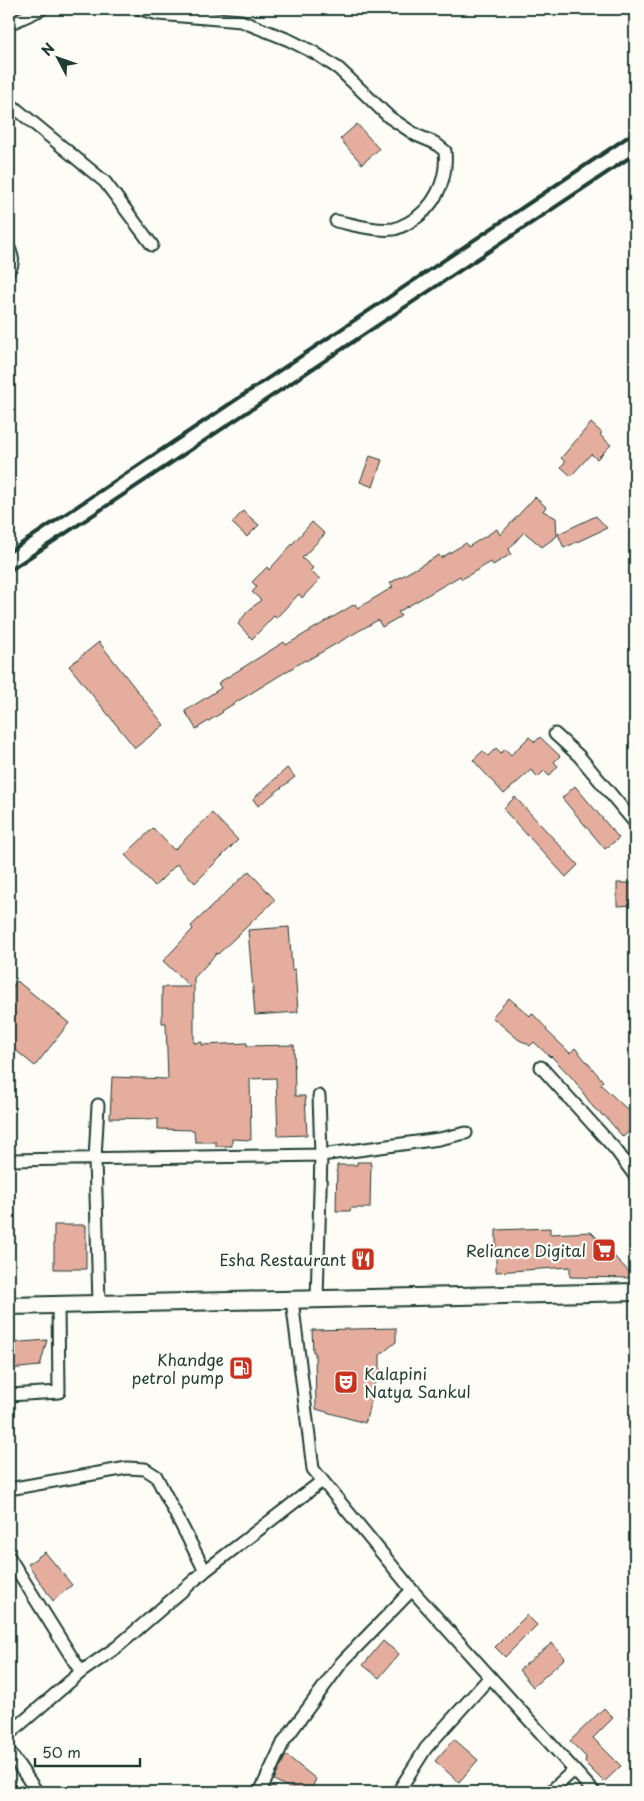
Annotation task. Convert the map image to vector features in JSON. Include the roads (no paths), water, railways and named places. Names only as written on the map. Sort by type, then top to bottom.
[{"type":"main road","points":[[9,1306],[635,1292]]},
{"type":"street","points":[[9,24],[42,9]]},
{"type":"street","points":[[140,9],[158,14],[241,21],[289,40],[315,53],[339,69],[389,116],[416,135],[435,142],[444,151],[446,161],[443,178],[436,197],[426,211],[414,220],[396,229],[376,229],[336,220]]},
{"type":"street","points":[[9,103],[105,182],[152,245]]},
{"type":"street","points":[[9,248],[13,258],[12,267],[9,270]]},
{"type":"street","points":[[555,734],[579,756],[635,823]]},
{"type":"street","points":[[541,1067],[616,1150],[635,1176]]},
{"type":"street","points":[[318,1299],[321,1155],[319,1096]]},
{"type":"street","points":[[98,1105],[95,1158],[99,1304]]},
{"type":"street","points":[[9,1160],[321,1155],[439,1140],[466,1133]]},
{"type":"street","points":[[292,1300],[313,1470],[412,1590],[594,1792]]},
{"type":"street","points":[[9,1396],[59,1392],[58,1305]]},
{"type":"street","points":[[9,1489],[127,1468],[145,1469],[156,1476],[205,1571]]},
{"type":"street","points":[[9,1734],[81,1672],[117,1647],[205,1571],[322,1481]]},
{"type":"street","points":[[9,1557],[81,1672]]},
{"type":"street","points":[[260,1792],[284,1741],[342,1662],[412,1590]]},
{"type":"street","points":[[398,1792],[426,1748],[490,1677]]},
{"type":"street","points":[[9,1751],[37,1792]]},
{"type":"street","points":[[550,1792],[574,1770]]},
{"type":"railway","points":[[9,552],[635,132]]},
{"type":"railway","points":[[9,571],[635,154]]},
{"type":"place","name":"Reliance Digital","points":[[604,1250]]},
{"type":"place","name":"Esha Restaurant","points":[[363,1259]]},
{"type":"place","name":"Khandge petrol pump","points":[[241,1368]]},
{"type":"place","name":"Kalapini Natya Sankul","points":[[346,1382]]}]
